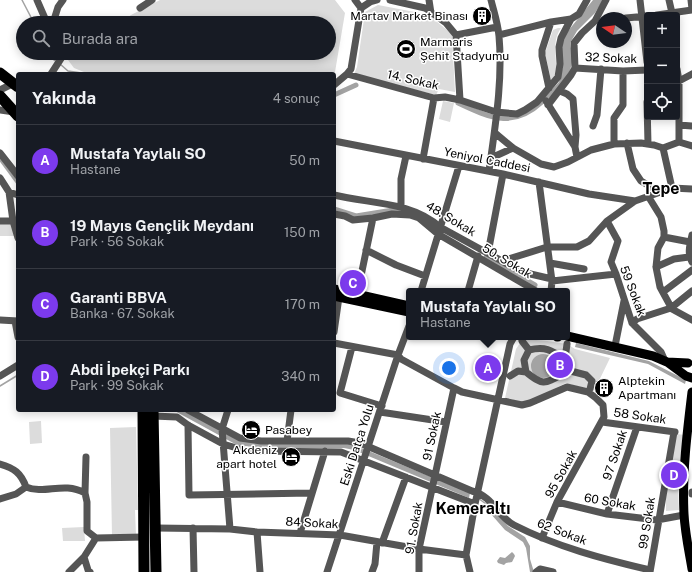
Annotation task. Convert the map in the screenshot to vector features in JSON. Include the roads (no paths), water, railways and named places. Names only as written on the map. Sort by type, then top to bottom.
[{"type":"highway","points":[[0,73],[16,85]]},
{"type":"highway","points":[[0,96],[16,112]]},
{"type":"highway","points":[[143,412],[144,572]]},
{"type":"highway","points":[[153,413],[156,572]]},
{"type":"main road","points":[[336,294],[357,295],[406,305]]},
{"type":"main road","points":[[336,294],[406,311]]},
{"type":"main road","points":[[567,340],[615,346],[653,356],[666,362],[689,379]]},
{"type":"main road","points":[[666,362],[690,363]]},
{"type":"main road","points":[[689,379],[684,368],[690,363]]},
{"type":"main road","points":[[692,392],[684,463],[684,515],[692,569]]},
{"type":"street","points":[[37,0],[44,16]]},
{"type":"street","points":[[55,16],[58,7],[63,0]]},
{"type":"street","points":[[140,8],[152,0]]},
{"type":"street","points":[[336,83],[351,69],[361,8],[355,0]]},
{"type":"street","points":[[361,8],[370,2],[377,0]]},
{"type":"street","points":[[390,0],[403,1],[425,8],[446,23],[456,35],[460,100]]},
{"type":"street","points":[[429,0],[431,13]]},
{"type":"street","points":[[489,172],[495,133],[500,82],[499,35],[491,0]]},
{"type":"street","name":"14. Sokak","points":[[347,74],[434,98],[445,97],[460,100],[496,112],[517,114],[526,110],[537,102],[558,77],[560,64],[559,46],[561,38],[571,19],[579,14],[587,0]]},
{"type":"street","points":[[602,12],[606,0]]},
{"type":"street","points":[[640,0],[644,14]]},
{"type":"street","points":[[670,0],[670,12]]},
{"type":"street","points":[[679,12],[692,9],[691,0]]},
{"type":"street","points":[[632,18],[644,17]]},
{"type":"street","points":[[499,35],[551,22],[571,19]]},
{"type":"street","points":[[549,88],[542,50],[551,22]]},
{"type":"street","points":[[548,105],[560,92],[575,68],[574,43],[582,33],[596,22]]},
{"type":"street","points":[[456,35],[497,27]]},
{"type":"street","name":"32 Sokak","points":[[575,68],[623,71],[644,70]]},
{"type":"street","points":[[593,126],[597,115],[601,70]]},
{"type":"street","points":[[614,144],[614,118],[623,105],[623,71]]},
{"type":"street","points":[[680,80],[692,74]]},
{"type":"street","points":[[679,84],[679,142]]},
{"type":"street","points":[[0,90],[10,85],[16,86]]},
{"type":"street","points":[[560,92],[567,94],[573,99],[576,135],[575,147],[577,157]]},
{"type":"street","points":[[542,96],[575,147]]},
{"type":"street","points":[[423,159],[434,98]]},
{"type":"street","points":[[0,110],[16,113]]},
{"type":"street","points":[[647,120],[648,144]]},
{"type":"street","points":[[679,125],[692,126]]},
{"type":"street","points":[[495,133],[513,148],[541,164],[554,167],[568,162],[591,150],[614,144],[648,144],[663,148],[679,142],[692,146]]},
{"type":"street","name":"Yeniyol Caddesi","points":[[336,141],[503,174],[589,194],[635,200]]},
{"type":"street","points":[[627,143],[633,169],[641,181],[660,192]]},
{"type":"street","points":[[490,158],[513,148]]},
{"type":"street","points":[[663,148],[672,188]]},
{"type":"street","points":[[0,153],[16,173]]},
{"type":"street","points":[[401,207],[401,179],[406,156]]},
{"type":"street","points":[[422,288],[459,166]]},
{"type":"street","points":[[488,253],[503,174]]},
{"type":"street","points":[[0,178],[9,192],[16,230]]},
{"type":"street","points":[[539,182],[552,280],[551,288]]},
{"type":"street","points":[[502,261],[547,247],[577,248],[589,241],[607,221],[635,200],[672,188],[692,189]]},
{"type":"street","points":[[9,192],[16,194]]},
{"type":"street","name":"48. Sokak","points":[[336,195],[391,204],[418,212],[431,219],[439,230],[488,253],[522,272],[552,280],[616,274]]},
{"type":"street","points":[[648,196],[661,217],[664,231],[664,237],[658,248],[656,267],[657,277],[671,308],[692,320]]},
{"type":"street","name":"50. Sokak","points":[[336,214],[345,216],[353,220],[392,214],[410,215],[419,218],[531,288]]},
{"type":"street","points":[[357,295],[373,218]]},
{"type":"street","points":[[0,221],[14,221]]},
{"type":"street","name":"59 Sokak","points":[[607,221],[618,241],[610,262],[616,274],[632,323],[661,352],[666,362]]},
{"type":"street","points":[[656,267],[674,259],[691,260],[691,240],[664,237]]},
{"type":"street","points":[[366,250],[381,258],[425,276]]},
{"type":"street","points":[[469,288],[478,256]]},
{"type":"street","points":[[550,263],[584,269]]},
{"type":"street","points":[[663,292],[692,270]]},
{"type":"street","points":[[632,323],[637,319],[671,308],[692,291]]},
{"type":"street","points":[[615,346],[625,299]]},
{"type":"street","points":[[0,320],[16,321]]},
{"type":"street","name":"Eski Datça Yolu","points":[[328,572],[406,334]]},
{"type":"street","points":[[510,376],[518,371],[526,372],[538,382],[548,382],[562,374],[567,340]]},
{"type":"street","points":[[470,572],[466,555],[509,341]]},
{"type":"street","points":[[522,341],[529,350]]},
{"type":"street","points":[[336,343],[398,355],[401,359],[462,392],[522,405],[567,387],[588,392],[603,405],[604,416],[602,422]]},
{"type":"street","points":[[352,347],[340,393],[381,409],[446,422]]},
{"type":"street","points":[[529,350],[540,348],[552,350],[564,359]]},
{"type":"street","points":[[526,372],[524,360],[529,350]]},
{"type":"street","points":[[0,376],[16,366]]},
{"type":"street","points":[[563,369],[586,374],[592,381],[590,389]]},
{"type":"street","name":"91 Sokak","points":[[433,481],[454,388]]},
{"type":"street","points":[[191,412],[247,451],[341,452],[365,458],[406,477],[433,481],[472,492],[477,498]]},
{"type":"street","points":[[228,412],[223,435],[230,529]]},
{"type":"street","points":[[285,440],[290,412]]},
{"type":"street","points":[[153,413],[177,417],[188,425],[223,435],[240,438],[261,441],[348,441],[368,448],[433,481],[477,498]]},
{"type":"street","name":"58 Sokak","points":[[602,422],[675,432]]},
{"type":"street","name":"95 Sokak","points":[[542,538],[557,502],[602,422]]},
{"type":"street","points":[[188,425],[189,495],[227,496],[311,493]]},
{"type":"street","name":"97 Sokak","points":[[607,514],[637,427]]},
{"type":"street","name":"99 Sokak","points":[[650,571],[675,432]]},
{"type":"street","points":[[300,533],[324,451]]},
{"type":"street","points":[[86,457],[84,493],[87,502],[87,531],[96,538],[144,536]]},
{"type":"street","points":[[0,464],[10,466],[23,478],[26,487],[32,490],[70,487],[84,493]]},
{"type":"street","points":[[372,572],[380,543],[406,477]]},
{"type":"street","name":"91. Sokak","points":[[419,572],[419,549],[433,481]]},
{"type":"street","points":[[0,499],[16,494],[26,487]]},
{"type":"street","name":"62 Sokak","points":[[477,498],[486,497],[512,524],[542,538],[595,556],[650,571]]},
{"type":"street","name":"60 Sokak","points":[[557,502],[607,514],[658,520],[684,515]]},
{"type":"street","name":"84 Sokak","points":[[156,528],[230,529],[257,532],[340,535],[380,543],[466,555]]},
{"type":"street","points":[[192,528],[194,572]]},
{"type":"street","points":[[257,532],[260,572]]},
{"type":"street","points":[[69,572],[84,557],[96,538]]},
{"type":"street","points":[[84,557],[90,572]]},
{"type":"street","points":[[537,571],[553,572]]},
{"type":"waterway","points":[[22,0],[30,16]]},
{"type":"waterway","points":[[60,64],[68,71],[75,72]]},
{"type":"waterway","points":[[336,94],[356,85]]},
{"type":"waterway","points":[[458,103],[491,116],[511,118],[521,116],[542,102]]},
{"type":"waterway","points":[[1,159],[16,179]]},
{"type":"waterway","points":[[336,210],[356,216],[393,210],[403,212]]},
{"type":"waterway","points":[[486,257],[535,285]]},
{"type":"waterway","points":[[0,386],[16,376]]},
{"type":"waterway","points":[[478,498],[486,504]]},
{"type":"place","name":"Martav Market Binası","points":[[482,16]]},
{"type":"place","name":"Marmaris Şehit Stadyumu","points":[[406,49]]},
{"type":"place","name":"Garanti BBVA","points":[[353,283]]},
{"type":"place","name":"19 Mayıs Gençlik Meydanı","points":[[560,365]]},
{"type":"place","name":"Mustafa Yaylalı SO","points":[[488,368]]},
{"type":"place","name":"Alptekin Apartmanı","points":[[604,388]]},
{"type":"place","name":"Pasabey","points":[[251,430]]},
{"type":"place","name":"Akdeniz apart hotel","points":[[291,457]]},
{"type":"place","name":"Abdi İpekçi Parkı","points":[[674,475]]},
{"type":"district","name":"Tepe","points":[[661,188]]},
{"type":"district","name":"Kemeraltı","points":[[473,508]]}]
